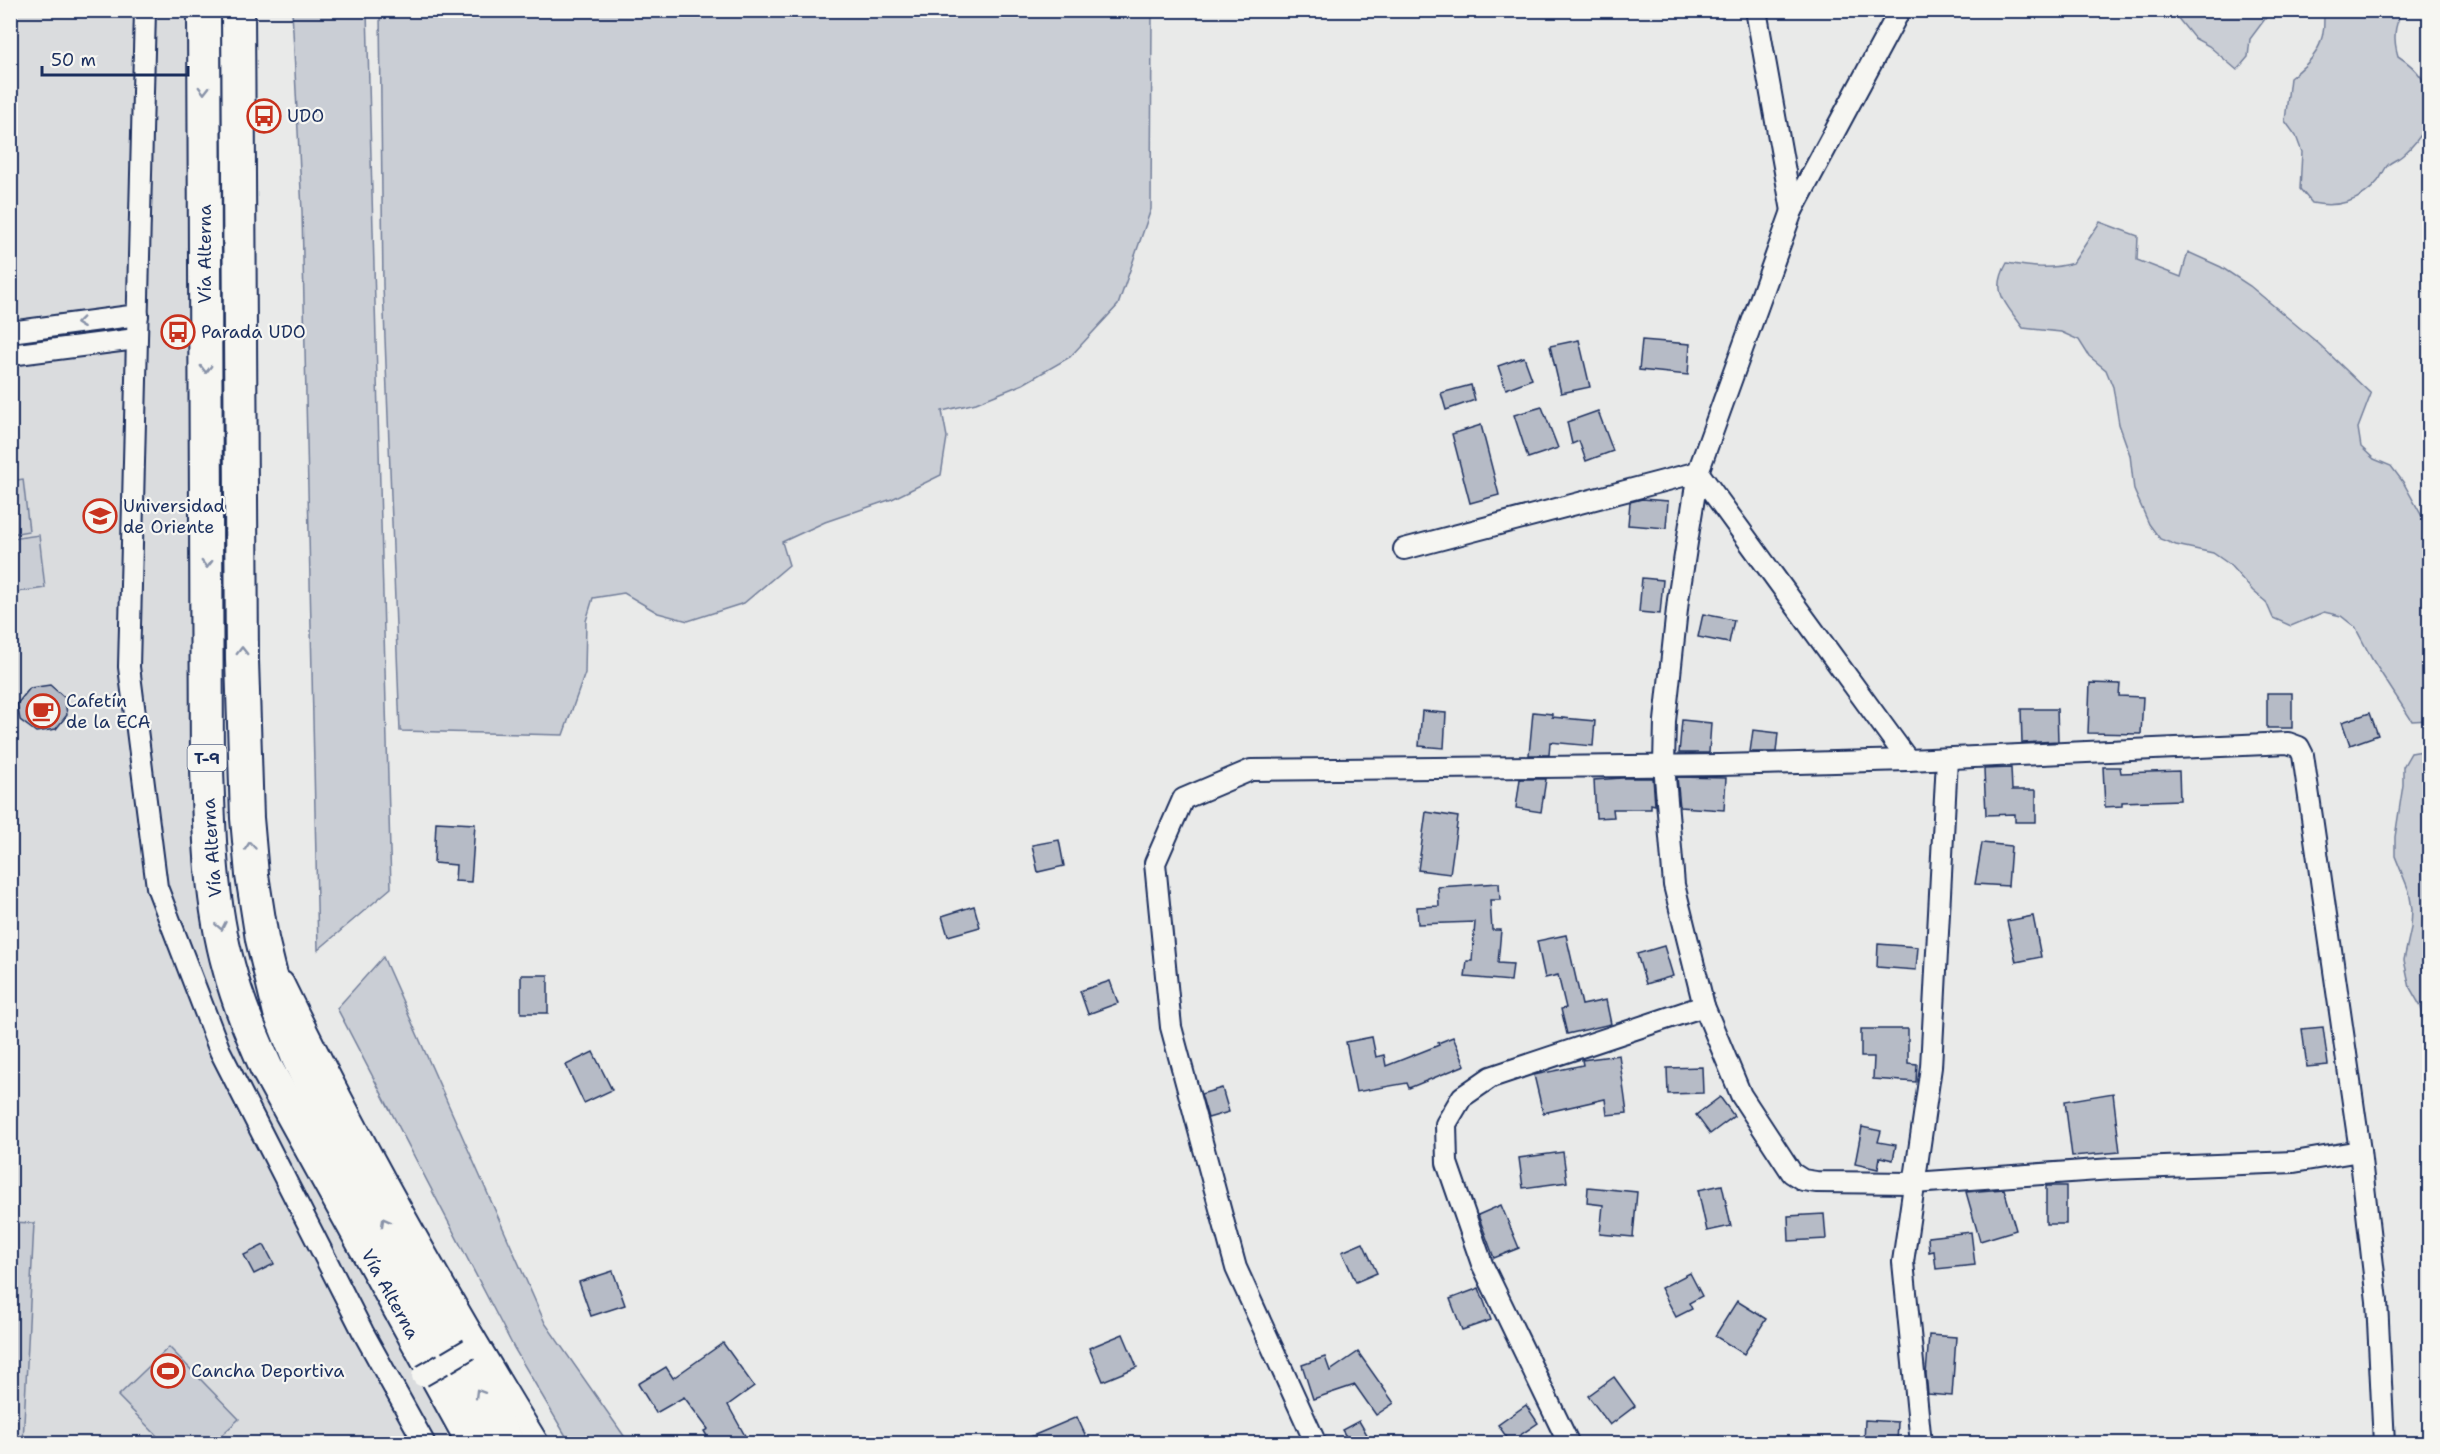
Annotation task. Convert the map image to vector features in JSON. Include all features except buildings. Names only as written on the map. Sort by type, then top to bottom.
[{"type":"highway","name":"Vía Alterna","points":[[204,10],[207,768],[209,827],[216,902],[228,967],[244,1015],[266,1067],[474,1443]]},
{"type":"highway","name":"Vía Alterna","points":[[238,10],[242,660],[252,875],[262,939],[280,1013],[303,1068],[473,1383],[509,1443]]},
{"type":"street","points":[[145,10],[129,667],[157,887],[220,1051],[363,1332],[425,1443]]},
{"type":"street","points":[[1756,10],[1792,211]]},
{"type":"street","points":[[1900,10],[1792,211],[1698,472],[1678,600],[1665,721],[1664,765],[1674,885],[1704,1006],[1741,1095],[1792,1173],[1803,1180],[1914,1182],[2112,1169],[2294,1162],[2360,1151]]},
{"type":"street","points":[[10,332],[138,315]]},
{"type":"street","points":[[10,355],[136,339]]},
{"type":"street","points":[[1404,549],[1698,472]]},
{"type":"street","points":[[1698,472],[1908,760]]},
{"type":"street","points":[[1316,1443],[1236,1268],[1171,1027],[1155,863],[1183,799],[1251,770],[1947,759],[2288,743],[2299,747],[2303,755],[2360,1151],[2376,1301],[2384,1443]]},
{"type":"street","points":[[1921,1443],[1903,1262],[1931,1067],[1947,759]]},
{"type":"street","points":[[262,939],[340,1097],[473,1347],[538,1443]]},
{"type":"street","points":[[1569,1443],[1482,1264],[1448,1163],[1446,1124],[1462,1097],[1491,1077],[1704,1006]]},
{"type":"street","points":[[396,1391],[473,1347]]},
{"type":"shaded area","name":"Universidad de Oriente","points":[[10,11],[186,11],[191,750],[218,989],[261,1095],[454,1443],[11,1443]]},
{"type":"shaded area","points":[[292,11],[367,11],[391,888],[318,950],[302,211]]},
{"type":"shaded area","points":[[380,11],[1152,11],[1151,209],[1118,305],[1070,357],[1023,384],[976,403],[942,411],[947,437],[941,475],[892,499],[825,522],[782,542],[789,565],[744,603],[688,621],[658,613],[624,593],[593,598],[586,621],[585,673],[563,735],[400,731],[383,286]]},
{"type":"shaded area","points":[[2172,11],[2271,11],[2250,39],[2248,57],[2237,70],[2209,46],[2194,38]]},
{"type":"shaded area","points":[[2313,11],[2402,11],[2395,33],[2398,56],[2422,78],[2428,90],[2430,103],[2429,116],[2424,129],[2415,142],[2385,168],[2371,188],[2356,199],[2330,205],[2312,203],[2300,189],[2302,152],[2296,136],[2285,121],[2290,78],[2311,59],[2320,45],[2324,17]]},
{"type":"shaded area","points":[[2100,222],[2138,236],[2137,260],[2181,277],[2188,252],[2221,267],[2250,286],[2319,344],[2371,394],[2358,428],[2361,447],[2374,459],[2391,466],[2403,482],[2429,529],[2429,720],[2412,721],[2372,659],[2355,627],[2341,616],[2324,612],[2291,626],[2273,618],[2266,602],[2229,564],[2213,553],[2160,539],[2149,524],[2134,490],[2130,455],[2119,424],[2113,387],[2106,370],[2089,356],[2079,340],[2061,332],[2023,328],[2006,304],[2000,290],[2002,273],[2007,263],[2048,267],[2073,263]]},
{"type":"shaded area","points":[[23,479],[29,531],[11,534],[11,481]]},
{"type":"shaded area","points":[[39,535],[45,588],[11,593],[11,539]]},
{"type":"shaded area","points":[[2430,750],[2429,1047],[2421,1007],[2410,988],[2404,960],[2411,928],[2412,909],[2409,891],[2395,856],[2395,837],[2403,785],[2403,767],[2411,753]]},
{"type":"shaded area","points":[[383,957],[545,1323],[629,1443],[570,1443],[514,1348],[337,1008]]},
{"type":"shaded area","points":[[10,1222],[34,1223],[23,1443],[11,1443]]},
{"type":"shaded area","name":"Cancha Deportiva","points":[[169,1347],[239,1419],[213,1443],[164,1443],[118,1396]]},
{"type":"place","name":"UDO","points":[[264,116]]},
{"type":"place","name":"Parada UDO","points":[[178,332]]},
{"type":"place","name":"Universidad de Oriente","points":[[100,516]]},
{"type":"place","name":"Cafetín de la ECA","points":[[43,711]]},
{"type":"place","name":"Cancha Deportiva","points":[[168,1371]]}]
